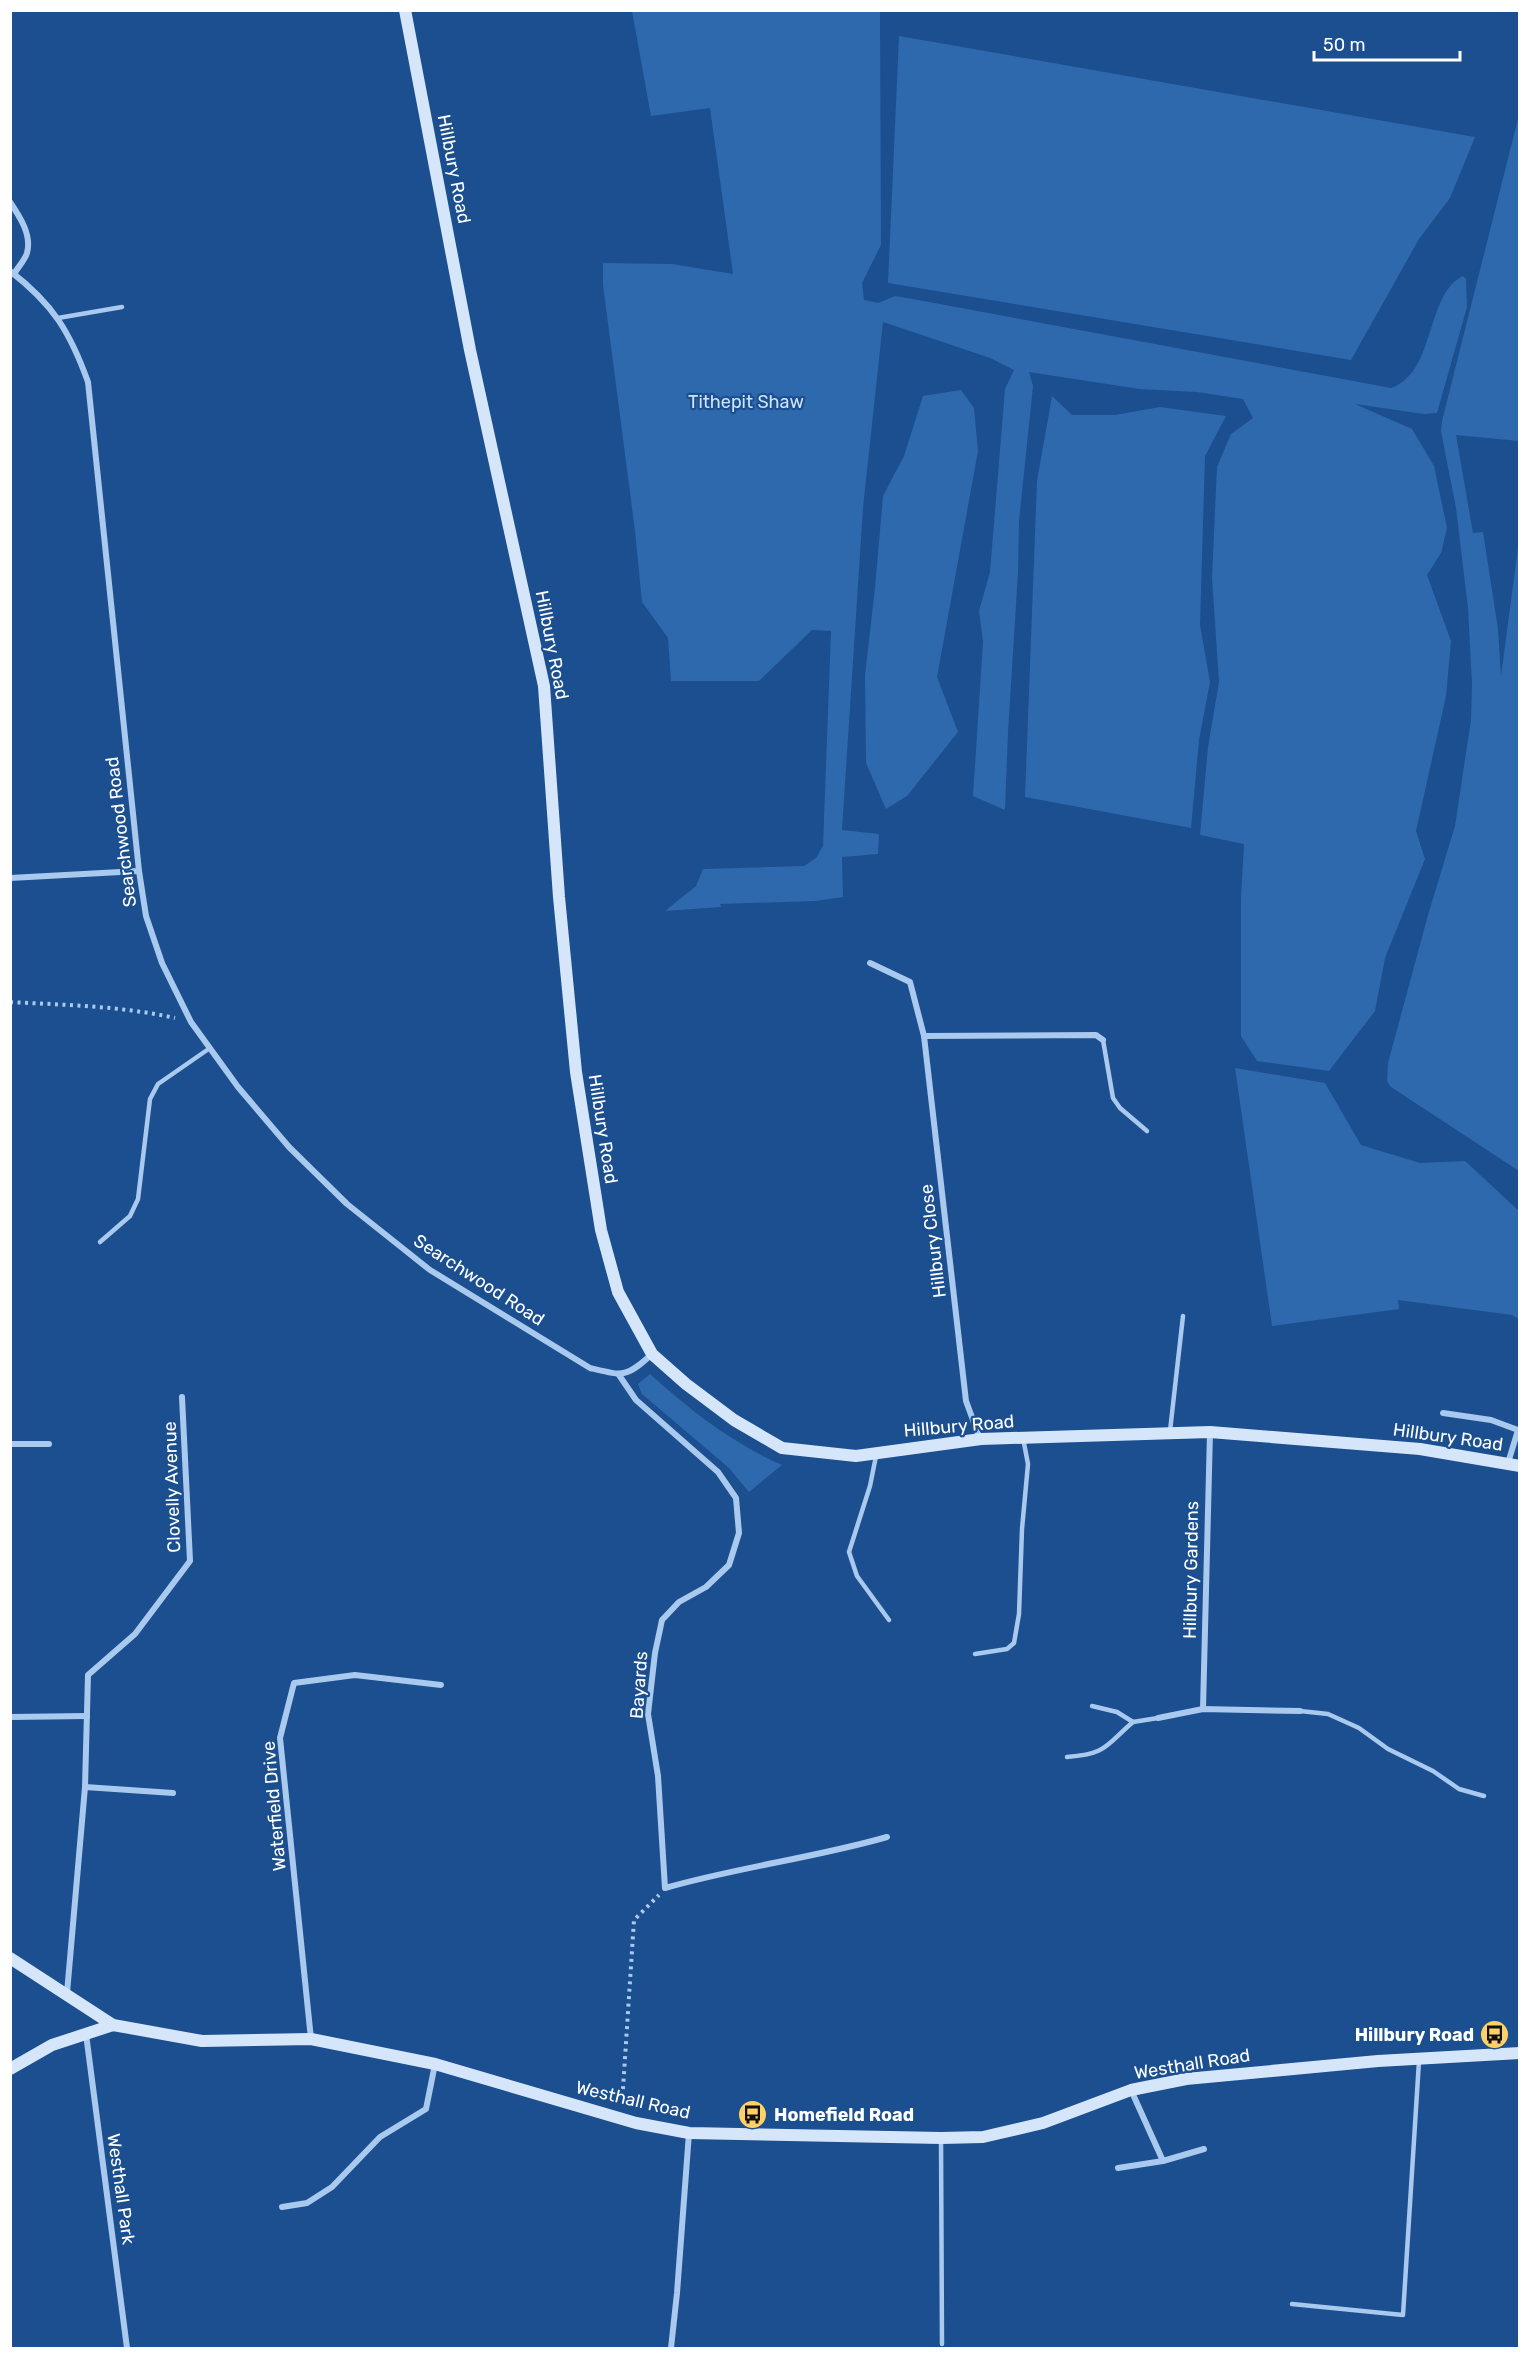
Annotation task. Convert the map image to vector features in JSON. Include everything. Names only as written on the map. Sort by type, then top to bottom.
[{"type":"main road","name":"Hillbury Road","points":[[405,10],[470,350],[544,686],[559,897],[575,1060],[601,1230],[618,1292],[652,1354],[734,1420],[782,1448],[856,1456],[981,1439],[1210,1432],[1420,1449],[1514,1464]]},
{"type":"main road","name":"Westhall Road","points":[[10,1958],[114,2025],[202,2041],[311,2039],[435,2064],[621,2118],[689,2133],[983,2137],[1043,2123],[1131,2090],[1207,2077],[1520,2052]]},
{"type":"main road","points":[[10,2069],[52,2045],[114,2025]]},
{"type":"street","points":[[10,202],[21,218],[28,238],[27,254],[12,272]]},
{"type":"street","name":"Searchwood Road","points":[[12,272],[42,298],[58,318],[77,353],[88,382],[139,871],[146,916],[162,963],[190,1022],[238,1087],[289,1147],[347,1204],[420,1263],[590,1368],[619,1375]]},
{"type":"street","points":[[10,878],[139,871]]},
{"type":"street","name":"Hillbury Close","points":[[870,963],[910,982],[924,1036],[966,1401],[981,1439]]},
{"type":"street","points":[[924,1036],[1096,1035],[1103,1040]]},
{"type":"street","points":[[619,1375],[637,1368],[652,1354]]},
{"type":"street","name":"Bayards","points":[[619,1375],[636,1400],[718,1472],[736,1498],[739,1533],[729,1565],[706,1587],[679,1602],[662,1620],[655,1653],[648,1714],[658,1776],[665,1888]]},
{"type":"street","name":"Clovelly Avenue","points":[[67,1994],[85,1787],[88,1675],[135,1634],[190,1561],[182,1397]]},
{"type":"street","points":[[1443,1413],[1491,1420],[1519,1430],[1514,1464]]},
{"type":"street","name":"Hillbury Gardens","points":[[1203,1709],[1210,1432]]},
{"type":"street","points":[[10,1444],[49,1444]]},
{"type":"street","name":"Waterfield Drive","points":[[311,2039],[280,1738],[294,1683],[355,1675],[441,1684]]},
{"type":"street","points":[[1158,1719],[1203,1709],[1300,1711]]},
{"type":"street","points":[[10,1717],[87,1716]]},
{"type":"street","points":[[85,1787],[173,1793]]},
{"type":"street","points":[[665,1888],[715,1874],[887,1837]]},
{"type":"street","name":"Westhall Park","points":[[86,2033],[127,2349]]},
{"type":"street","points":[[282,2207],[307,2203],[332,2187],[380,2137],[426,2109],[435,2064]]},
{"type":"street","points":[[1131,2090],[1163,2161]]},
{"type":"street","points":[[671,2349],[689,2133]]},
{"type":"street","points":[[1118,2168],[1163,2161],[1204,2149]]},
{"type":"lane","points":[[58,318],[122,307]]},
{"type":"lane","points":[[1103,1040],[1113,1098],[1120,1108],[1147,1131]]},
{"type":"lane","points":[[100,1242],[130,1216],[138,1198],[150,1099],[158,1084],[210,1048]]},
{"type":"lane","points":[[1169,1433],[1183,1316]]},
{"type":"lane","points":[[975,1654],[1007,1649],[1014,1643],[1019,1614],[1022,1529],[1028,1464],[1023,1438]]},
{"type":"lane","points":[[876,1453],[870,1486],[849,1552],[857,1576],[889,1620]]},
{"type":"lane","points":[[1092,1707],[1117,1713],[1133,1722]]},
{"type":"lane","points":[[1300,1711],[1328,1714],[1359,1728],[1388,1749],[1433,1771],[1459,1789],[1484,1796]]},
{"type":"lane","points":[[1067,1757],[1084,1756],[1104,1749],[1133,1722],[1158,1719]]},
{"type":"lane","points":[[1292,2304],[1403,2315],[1419,2059]]},
{"type":"lane","points":[[941,2138],[942,2344]]},
{"type":"path","points":[[10,1002],[94,1006],[149,1012],[190,1022]]},
{"type":"path","points":[[621,2118],[633,1920],[665,1888]]},
{"type":"green space","name":"Tithepit Shaw","points":[[880,10],[881,245],[862,283],[864,300],[878,303],[895,296],[1391,388],[1405,380],[1416,367],[1424,351],[1435,315],[1451,285],[1463,276],[1466,279],[1467,307],[1437,413],[1424,414],[1355,404],[1412,429],[1434,466],[1447,528],[1441,553],[1427,575],[1451,641],[1446,696],[1416,831],[1425,859],[1385,958],[1375,1011],[1329,1071],[1257,1061],[1241,1036],[1241,898],[1244,844],[1200,835],[1208,747],[1219,682],[1212,578],[1217,467],[1231,434],[1253,418],[1243,399],[1197,392],[1139,389],[1029,372],[1033,386],[1019,521],[1005,810],[973,796],[983,642],[979,611],[990,572],[1005,389],[1014,370],[990,358],[883,322],[863,508],[842,830],[879,834],[878,854],[842,857],[843,897],[815,901],[720,904],[721,907],[665,911],[696,886],[703,869],[804,866],[816,858],[823,846],[831,631],[812,630],[759,681],[671,681],[668,638],[642,602],[603,285],[603,263],[672,264],[733,274],[710,108],[651,116],[632,11]]},
{"type":"green space","points":[[899,36],[1475,137],[1450,198],[1419,239],[1351,360],[888,283]]},
{"type":"green space","points":[[1519,115],[1519,441],[1456,435],[1473,533],[1483,532],[1498,629],[1501,676],[1519,540],[1519,1171],[1391,1087],[1387,1081],[1388,1063],[1455,826],[1471,720],[1472,684],[1468,608],[1456,508],[1441,431],[1442,421]]},
{"type":"green space","points":[[961,390],[974,408],[978,451],[937,677],[958,732],[907,796],[886,809],[866,763],[865,675],[883,496],[904,456],[923,396]]},
{"type":"green space","points":[[1052,396],[1072,415],[1115,415],[1160,407],[1226,416],[1205,456],[1200,625],[1210,682],[1199,740],[1191,828],[1025,797],[1037,481]]},
{"type":"green space","points":[[1235,1068],[1325,1083],[1361,1145],[1420,1163],[1465,1161],[1519,1211],[1519,1319],[1512,1315],[1398,1300],[1399,1309],[1272,1326]]},
{"type":"green space","points":[[650,1374],[713,1425],[746,1447],[782,1465],[749,1492],[729,1468],[642,1394],[638,1384]]},
{"type":"place","name":"Hillbury Road","points":[[1495,2035]]},
{"type":"place","name":"Homefield Road","points":[[753,2115]]}]
